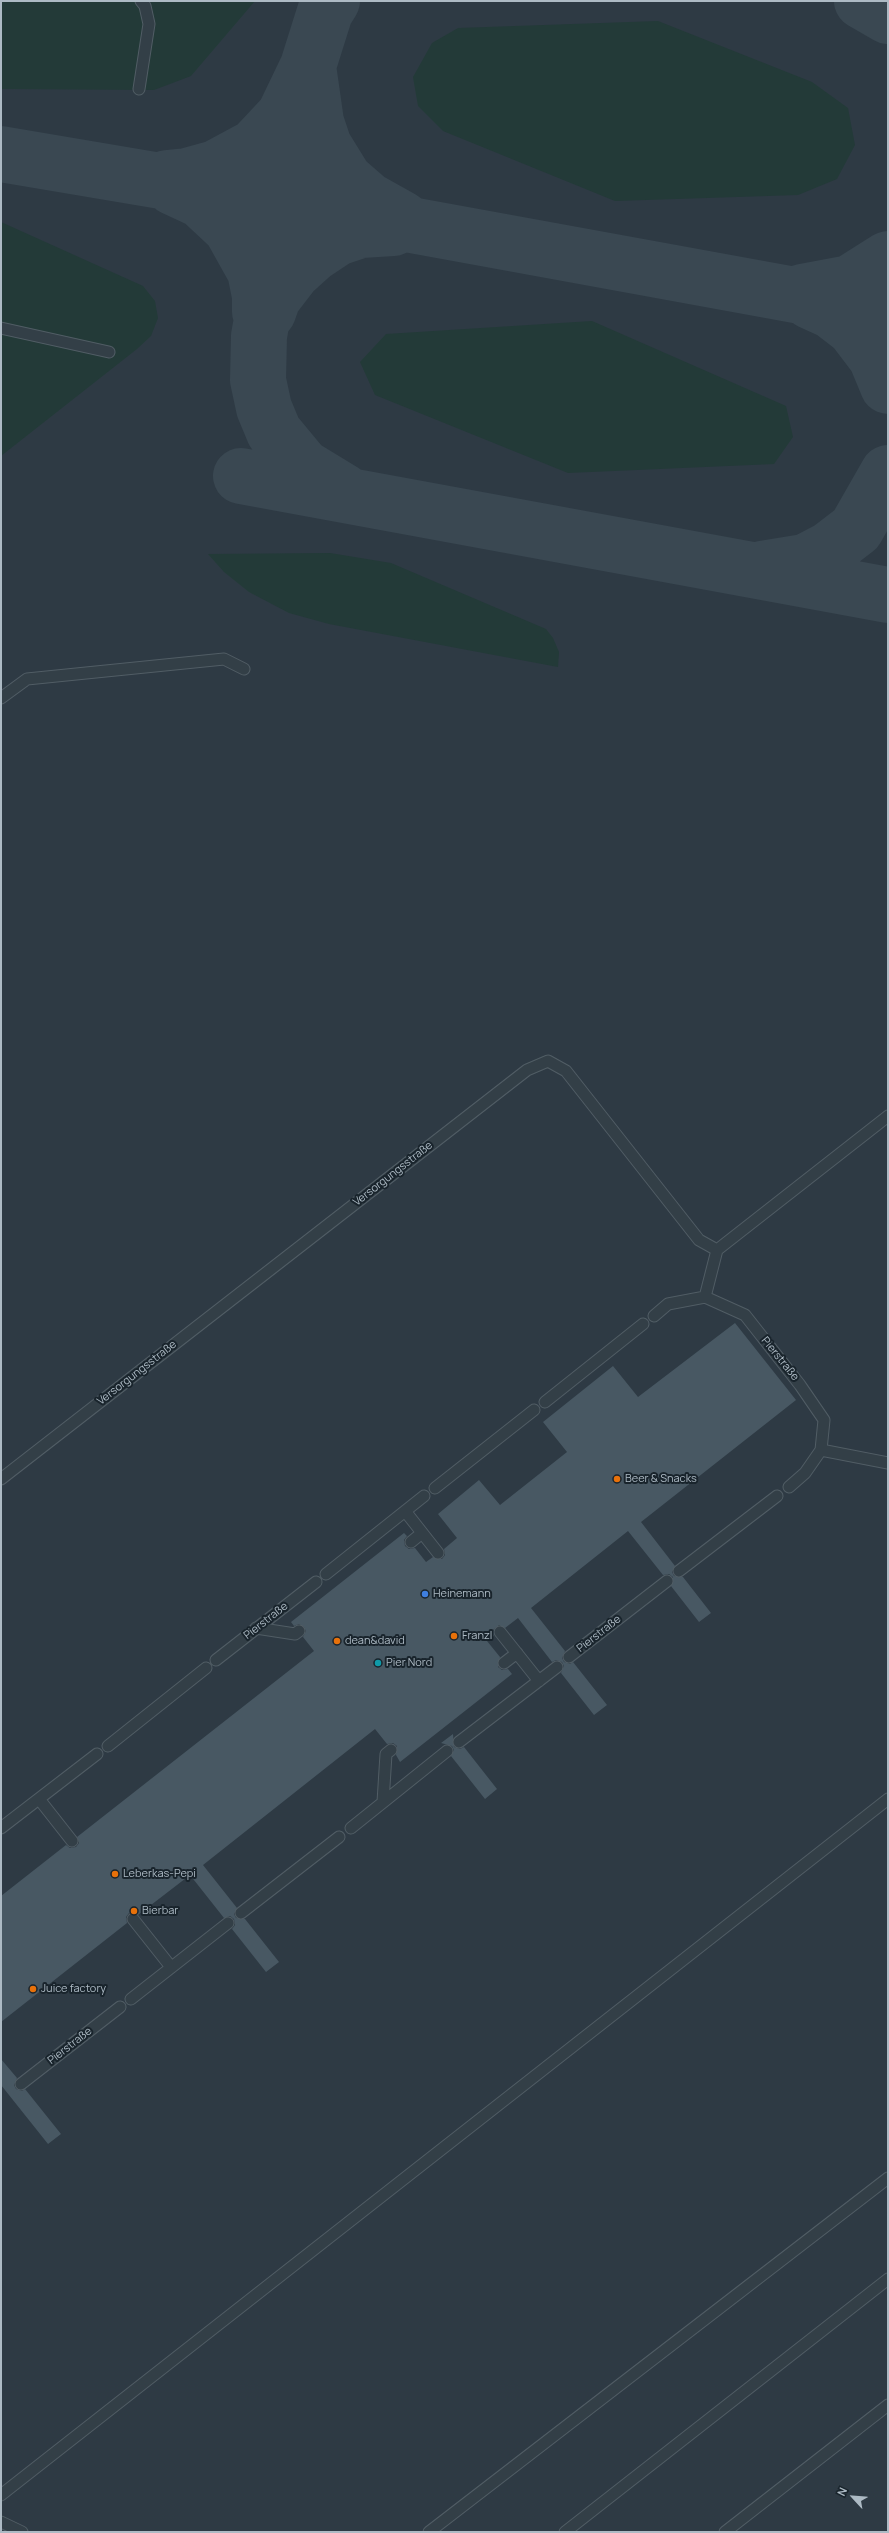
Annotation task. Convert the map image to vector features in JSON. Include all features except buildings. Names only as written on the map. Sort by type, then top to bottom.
[{"type":"lane","points":[[139,89],[149,24],[145,6],[141,1]]},
{"type":"lane","points":[[1,328],[109,352]]},
{"type":"lane","points":[[1,698],[27,679],[224,660],[244,669]]},
{"type":"lane","name":"Versorgungsstraße","points":[[1,1479],[527,1070],[548,1061],[566,1071],[699,1240],[717,1250]]},
{"type":"lane","points":[[654,1316],[668,1304],[705,1297],[717,1250],[888,1116]]},
{"type":"lane","name":"Pierstraße","points":[[705,1297],[745,1315],[800,1385],[824,1420],[821,1450],[805,1473],[789,1487]]},
{"type":"lane","points":[[545,1402],[643,1324]]},
{"type":"lane","points":[[435,1488],[534,1410]]},
{"type":"lane","points":[[821,1450],[888,1463]]},
{"type":"lane","points":[[326,1574],[424,1496]]},
{"type":"lane","points":[[679,1571],[777,1496]]},
{"type":"lane","points":[[405,1511],[438,1553]]},
{"type":"lane","points":[[411,1542],[422,1533]]},
{"type":"lane","name":"Pierstraße","points":[[569,1657],[667,1581]]},
{"type":"lane","name":"Pierstraße","points":[[216,1660],[316,1582]]},
{"type":"lane","points":[[256,1628],[295,1634],[298,1631]]},
{"type":"lane","points":[[500,1632],[539,1680]]},
{"type":"lane","points":[[504,1663],[516,1653]]},
{"type":"lane","points":[[459,1742],[557,1667]]},
{"type":"lane","points":[[108,1746],[206,1668]]},
{"type":"lane","points":[[383,1802],[386,1754],[391,1750]]},
{"type":"lane","points":[[351,1828],[447,1751]]},
{"type":"lane","points":[[1,1828],[97,1754]]},
{"type":"lane","points":[[39,1799],[72,1841]]},
{"type":"lane","points":[[1,2495],[888,1800]]},
{"type":"lane","points":[[241,1913],[339,1837]]},
{"type":"lane","points":[[133,1919],[171,1968]]},
{"type":"lane","points":[[131,1998],[228,1923]]},
{"type":"lane","name":"Pierstraße","points":[[21,2084],[120,2007]]},
{"type":"lane","points":[[429,2532],[888,2178]]},
{"type":"lane","points":[[565,2532],[888,2279]]},
{"type":"lane","points":[[725,2532],[888,2405]]},
{"type":"lane","points":[[1,2522],[22,2532]]},
{"type":"shaded area","points":[[1,1],[888,1],[888,2532],[1,2532]]},
{"type":"green space","points":[[1,1],[255,1],[191,76],[154,90],[1,89]]},
{"type":"green space","points":[[658,21],[812,82],[848,108],[855,145],[837,179],[798,195],[615,201],[443,131],[418,106],[413,77],[432,43],[458,28]]},
{"type":"green space","points":[[1,222],[143,286],[155,301],[158,318],[151,336],[137,349],[1,456]]},
{"type":"green space","points":[[592,321],[786,406],[793,437],[774,464],[568,473],[375,395],[360,362],[386,334]]},
{"type":"green space","points":[[330,553],[391,563],[546,629],[553,638],[559,652],[558,667],[329,624],[289,613],[249,592],[224,572],[208,554]]},
{"type":"taxiway","points":[[332,1],[325,12],[308,66],[259,336],[258,380],[264,408],[274,432],[303,467],[344,492]]},
{"type":"taxiway","points":[[862,1],[888,16]]},
{"type":"taxiway","points":[[167,178],[187,176],[216,168],[255,147],[284,116],[308,66],[316,122],[324,146],[345,180],[368,200],[402,219]]},
{"type":"taxiway","points":[[1,154],[285,202],[888,312]]},
{"type":"taxiway","points":[[173,187],[201,200],[231,228],[255,271],[260,296],[260,312]]},
{"type":"taxiway","points":[[268,312],[273,298],[293,272],[313,254],[337,238],[361,230],[393,228]]},
{"type":"taxiway","points":[[802,292],[850,283],[888,259]]},
{"type":"taxiway","points":[[810,301],[832,311],[854,328],[876,357],[888,386]]},
{"type":"taxiway","points":[[762,569],[805,562],[830,549],[856,529],[888,473]]},
{"type":"taxiway","points":[[241,476],[888,595]]},
{"type":"place","name":"Beer & Snacks","points":[[617,1479]]},
{"type":"place","name":"Heinemann","points":[[425,1594]]},
{"type":"place","name":"Franzl","points":[[454,1636]]},
{"type":"place","name":"dean&david","points":[[337,1641]]},
{"type":"place","name":"Pier Nord","points":[[378,1663]]},
{"type":"place","name":"Leberkas-Pepi","points":[[115,1874]]},
{"type":"place","name":"Bierbar","points":[[134,1911]]},
{"type":"place","name":"Juice factory","points":[[33,1989]]}]
